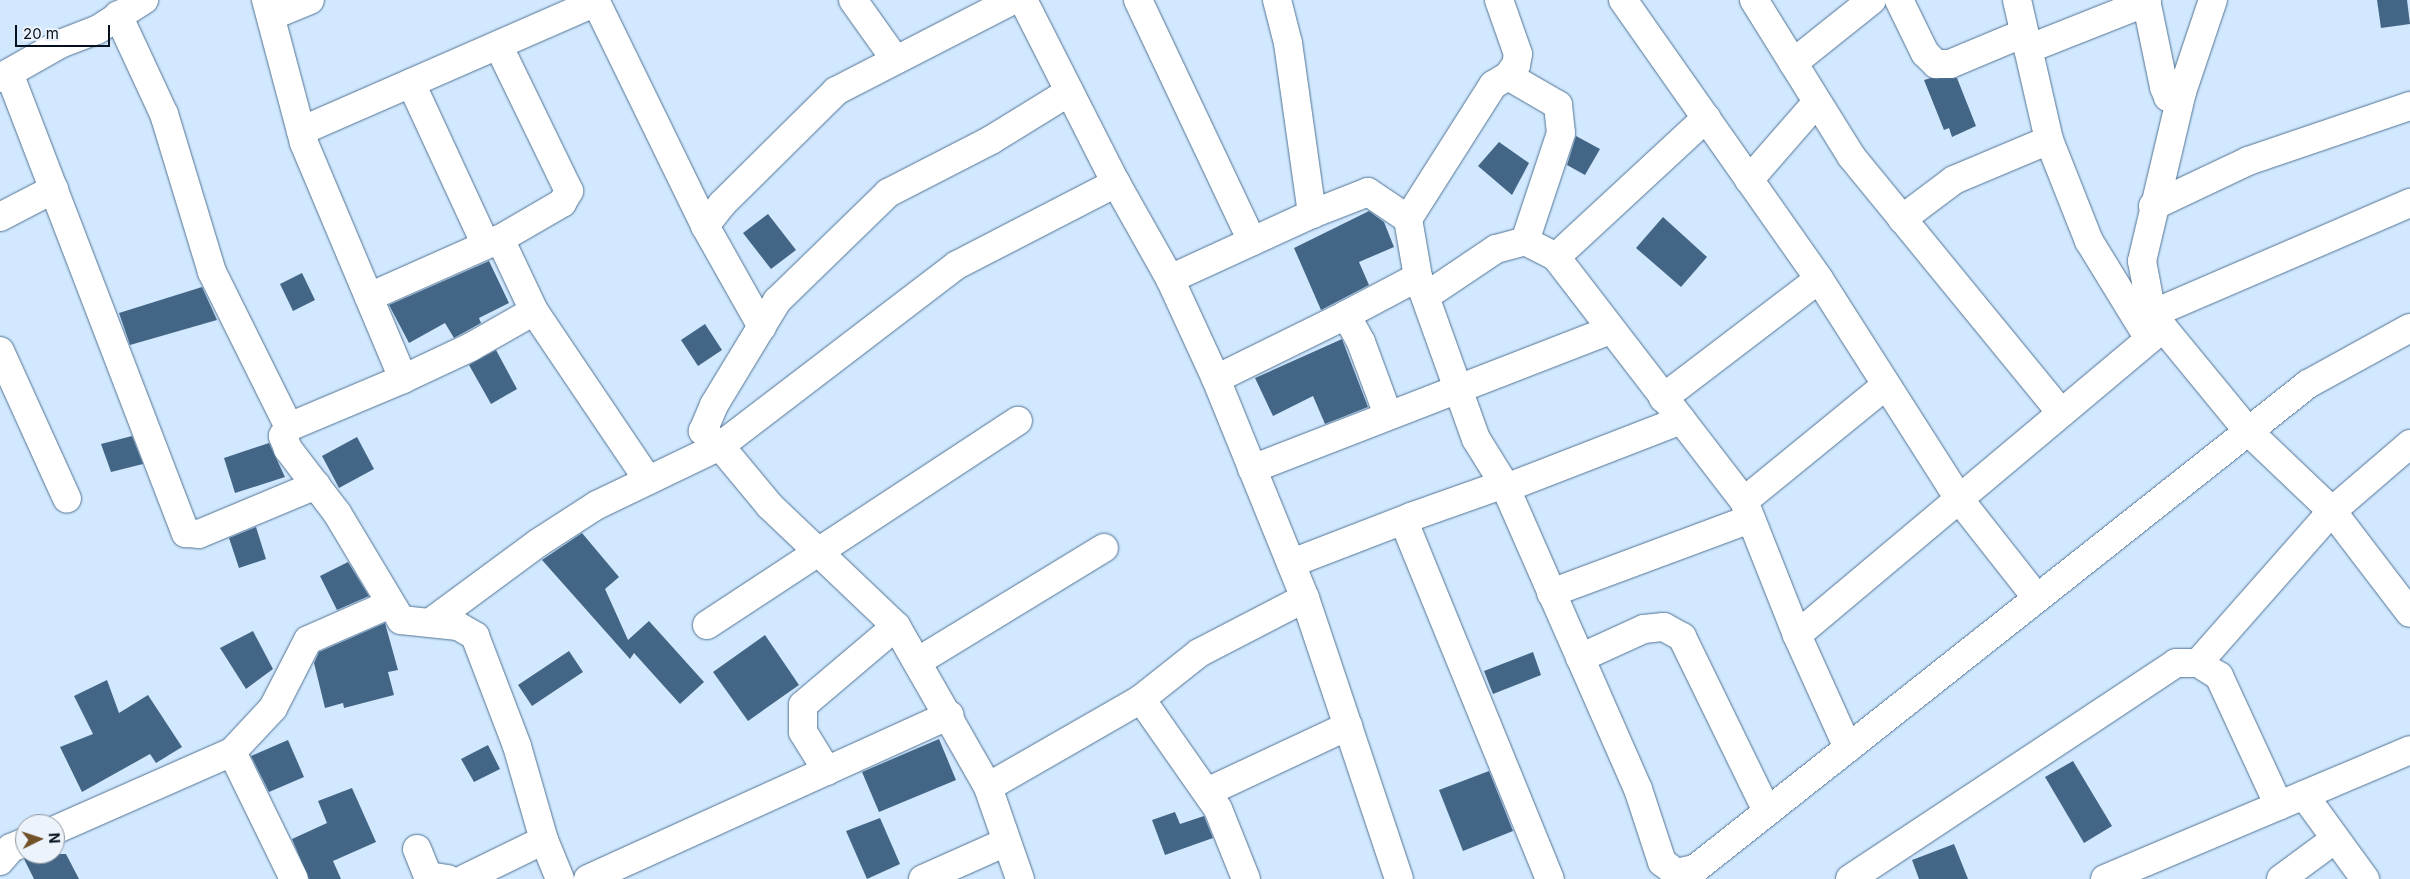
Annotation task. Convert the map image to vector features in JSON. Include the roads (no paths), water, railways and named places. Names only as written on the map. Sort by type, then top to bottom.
[{"type":"street","points":[[144,0],[97,30],[60,44],[4,76],[54,189],[186,533],[199,534],[316,485]]},
{"type":"street","points":[[310,0],[269,8],[301,131],[403,379]]},
{"type":"street","points":[[853,0],[895,59]]},
{"type":"street","points":[[705,226],[722,204],[836,92],[895,59],[1012,0]]},
{"type":"street","points":[[1023,0],[1116,183],[1170,279],[1216,379],[1305,598],[1399,879]]},
{"type":"street","points":[[1138,0],[1252,241]]},
{"type":"street","points":[[1277,0],[1288,43],[1312,214]]},
{"type":"street","points":[[1499,0],[1518,54],[1516,65],[1508,76],[1493,85],[1408,219],[1422,287],[1476,439],[1505,486],[1638,789],[1662,862],[1676,873],[1695,869],[2308,384],[2410,328]]},
{"type":"street","points":[[1623,0],[1819,279],[1959,499],[2037,598]]},
{"type":"street","points":[[1754,0],[1851,156],[2062,413]]},
{"type":"street","points":[[1793,63],[1872,0]]},
{"type":"street","points":[[1899,0],[1925,53],[1936,64],[1950,64],[2146,1],[2164,87],[2168,97],[2182,92]]},
{"type":"street","points":[[2016,0],[2049,140],[2089,241],[2155,327],[2248,431],[2332,511],[2410,613]]},
{"type":"street","points":[[2155,327],[2142,261],[2153,206],[2182,92],[2213,0]]},
{"type":"street","points":[[301,131],[596,1],[705,226],[762,326]]},
{"type":"street","points":[[118,15],[164,114],[212,272],[289,427]]},
{"type":"street","points":[[369,297],[492,241],[562,203],[569,191],[498,45]]},
{"type":"street","points":[[1508,76],[1558,105],[1561,133],[1525,241]]},
{"type":"street","points":[[410,83],[492,241],[534,311],[648,480]]},
{"type":"street","points":[[1020,879],[988,787],[949,715],[896,626],[770,506],[720,446],[703,431],[714,405],[777,301],[888,193],[991,140],[1069,92]]},
{"type":"street","points":[[1749,180],[1817,102]]},
{"type":"street","points":[[2153,206],[2248,160],[2410,106]]},
{"type":"street","points":[[1556,258],[1706,118]]},
{"type":"street","points":[[1902,219],[1954,180],[2049,140]]},
{"type":"street","points":[[431,622],[546,538],[597,505],[720,446],[957,266],[1116,183]]},
{"type":"street","points":[[0,217],[54,189]]},
{"type":"street","points":[[1170,279],[1312,214],[1368,192],[1408,219]]},
{"type":"street","points":[[1797,635],[2062,413],[2155,327],[2410,203]]},
{"type":"street","points":[[1216,379],[1346,315],[1422,287],[1496,249],[1525,241],[1556,258],[1681,420],[1747,510],[1797,635],[1848,748]]},
{"type":"street","points":[[1663,398],[1819,279]]},
{"type":"street","points":[[534,311],[471,347],[403,379],[289,427],[283,436],[288,449],[337,513],[390,604],[402,620],[414,623],[431,622],[458,626],[475,636],[517,746],[544,840],[560,879]]},
{"type":"street","points":[[1346,315],[1361,342],[1388,415]]},
{"type":"street","points":[[1252,469],[1388,415],[1459,391],[1611,330]]},
{"type":"street","points":[[0,351],[68,499]]},
{"type":"street","points":[[1551,594],[1747,510],[1886,385]]},
{"type":"street","points":[[1292,563],[1411,517],[1505,486],[1681,420]]},
{"type":"street","points":[[707,625],[820,553],[1018,421]]},
{"type":"street","points":[[2198,663],[2332,511],[2410,444]]},
{"type":"street","points":[[1411,517],[1407,530],[1550,879]]},
{"type":"street","points":[[917,662],[1104,548]]},
{"type":"street","points":[[988,787],[1141,699],[1199,653],[1305,598]]},
{"type":"street","points":[[65,826],[232,752],[273,708],[308,640],[390,604]]},
{"type":"street","points":[[826,771],[803,732],[803,705],[896,626]]},
{"type":"street","points":[[1580,658],[1644,629],[1664,627],[1682,638],[1768,811]]},
{"type":"street","points":[[1850,879],[2176,663],[2198,663],[2218,676],[2279,806]]},
{"type":"street","points":[[1141,699],[1218,808],[1246,879]]},
{"type":"street","points":[[588,879],[949,715]]},
{"type":"street","points":[[1206,792],[1348,726]]},
{"type":"street","points":[[2105,879],[2410,750]]},
{"type":"street","points":[[232,752],[294,879]]},
{"type":"street","points":[[2304,795],[2366,879]]},
{"type":"street","points":[[2281,879],[2335,839]]},
{"type":"street","points":[[464,879],[544,840]]},
{"type":"street","points":[[923,879],[1006,842]]},
{"type":"street","points":[[0,862],[11,848],[15,846]]},
{"type":"street","points":[[417,849],[428,876],[448,879]]}]
